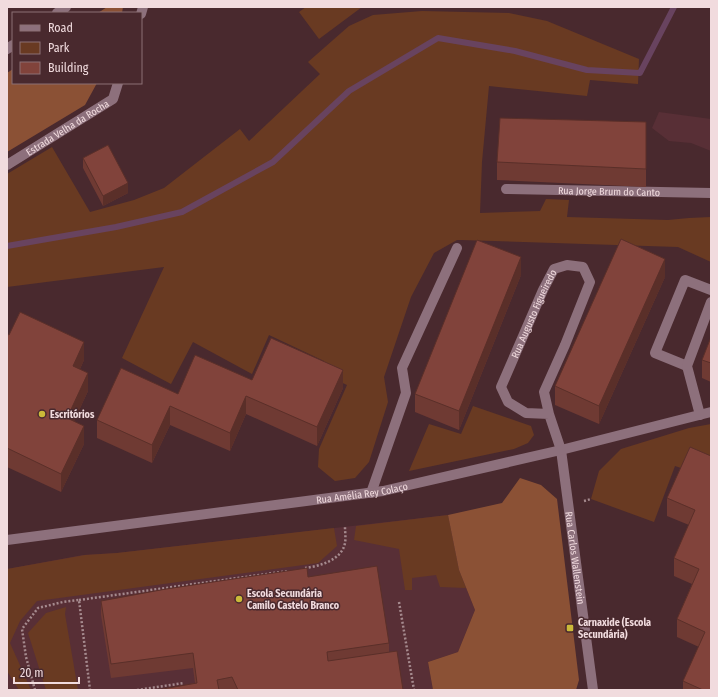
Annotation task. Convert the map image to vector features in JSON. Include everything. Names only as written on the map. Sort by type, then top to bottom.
[{"type":"street","name":"Estrada Velha da Rocha","points":[[7,165],[113,99],[118,84]]},
{"type":"street","name":"Rua Jorge Brum do Canto","points":[[506,189],[711,193]]},
{"type":"street","points":[[371,493],[406,393],[402,368],[457,248]]},
{"type":"street","name":"Rua Augusto Figueiredo","points":[[567,265],[583,267],[590,282],[566,345],[544,392],[549,414],[526,413],[508,402],[501,387],[543,290],[554,269],[567,265]]},
{"type":"street","points":[[687,366],[655,353],[685,280],[711,290]]},
{"type":"street","points":[[700,415],[687,366],[711,302]]},
{"type":"street","name":"Rua Amélia Rey Colaço","points":[[7,540],[383,491],[561,450],[711,412]]},
{"type":"street","name":"Rua Carlos Wallenstein","points":[[549,414],[561,450],[593,690]]},
{"type":"path","points":[[300,569],[316,567],[336,558],[345,544],[344,527]]},
{"type":"path","points":[[35,690],[26,657],[22,629],[38,608],[63,602],[292,570]]},
{"type":"path","points":[[79,600],[90,690]]},
{"type":"path","points":[[399,602],[414,690]]},
{"type":"path","points":[[138,690],[184,683]]},
{"type":"shaded area","points":[[107,7],[123,7],[122,12],[100,12]]},
{"type":"shaded area","points":[[12,70],[12,84],[96,84],[85,105],[7,152],[7,73]]},
{"type":"shaded area","points":[[659,112],[711,119],[711,151],[691,143],[669,141],[652,128]]},
{"type":"shaded area","points":[[520,478],[541,485],[557,499],[579,680],[576,690],[433,690],[428,662],[458,652],[475,610],[459,570],[448,515],[502,503]]},
{"type":"shaded area","name":"Escola Secundária Camilo Castelo Branco","points":[[448,515],[459,570],[475,610],[458,652],[428,662],[433,690],[7,690],[7,569],[83,555],[117,553]]},
{"type":"green space","points":[[306,7],[362,7],[319,39],[299,12]]},
{"type":"green space","points":[[422,11],[509,13],[547,21],[639,59],[638,84],[590,80],[587,96],[489,86],[482,162],[480,213],[540,211],[546,199],[569,200],[567,217],[668,220],[711,217],[711,262],[678,247],[457,240],[434,253],[411,297],[384,377],[388,402],[369,462],[355,478],[335,481],[318,467],[319,449],[347,385],[321,373],[324,361],[269,335],[252,374],[193,342],[171,384],[122,358],[164,267],[7,287],[7,174],[52,147],[90,212],[134,200],[164,188],[240,129],[249,141],[320,74],[308,62],[349,26],[373,15]]},
{"type":"green space","points":[[473,406],[531,426],[534,435],[528,443],[514,449],[409,471],[429,424],[461,434]]},
{"type":"green space","points":[[711,424],[711,478],[675,466],[654,522],[591,499],[599,471],[621,449],[689,428]]},
{"type":"green space","points":[[448,515],[459,570],[466,588],[440,587],[436,575],[412,578],[412,590],[405,590],[399,549],[354,540],[356,526]]},
{"type":"green space","points":[[334,528],[337,546],[318,563],[37,601],[20,621],[10,643],[31,690],[19,690],[7,671],[7,569],[85,555],[117,553]]},
{"type":"green space","points":[[66,607],[65,614],[78,690],[46,690],[28,633],[46,613]]},
{"type":"building","points":[[500,118],[646,122],[646,169],[497,162]]},
{"type":"building","points":[[108,145],[128,183],[103,196],[83,158]]},
{"type":"building","points":[[621,239],[665,259],[599,406],[555,386]]},
{"type":"building","points":[[477,240],[521,257],[459,411],[415,394]]},
{"type":"building","name":"Escritórios","points":[[20,312],[84,342],[73,366],[88,373],[67,418],[84,426],[61,474],[7,448],[7,334],[9,335]]},
{"type":"building","points":[[711,337],[711,363],[702,360]]},
{"type":"building","points":[[271,338],[343,370],[317,427],[246,396],[230,433],[170,406],[152,445],[97,420],[121,368],[178,394],[195,355],[252,380]]},
{"type":"building","points":[[690,447],[711,456],[711,690],[703,690],[683,681],[705,632],[677,619],[699,569],[674,558],[695,510],[667,498]]},
{"type":"building","points":[[377,566],[389,643],[327,652],[328,661],[397,651],[403,690],[238,690],[232,677],[217,680],[219,690],[157,690],[197,683],[193,653],[111,664],[101,601],[166,589],[307,568],[308,577]]},
{"type":"waterway","points":[[7,246],[116,227],[182,212],[273,162],[349,91],[438,38],[515,51],[587,70],[640,73],[674,7]]},
{"type":"place","name":"Escritórios","points":[[42,414]]},
{"type":"place","name":"Escola Secundária Camilo Castelo Branco","points":[[239,599]]},
{"type":"place","name":"Carnaxide (Escola Secundária)","points":[[570,628]]}]
